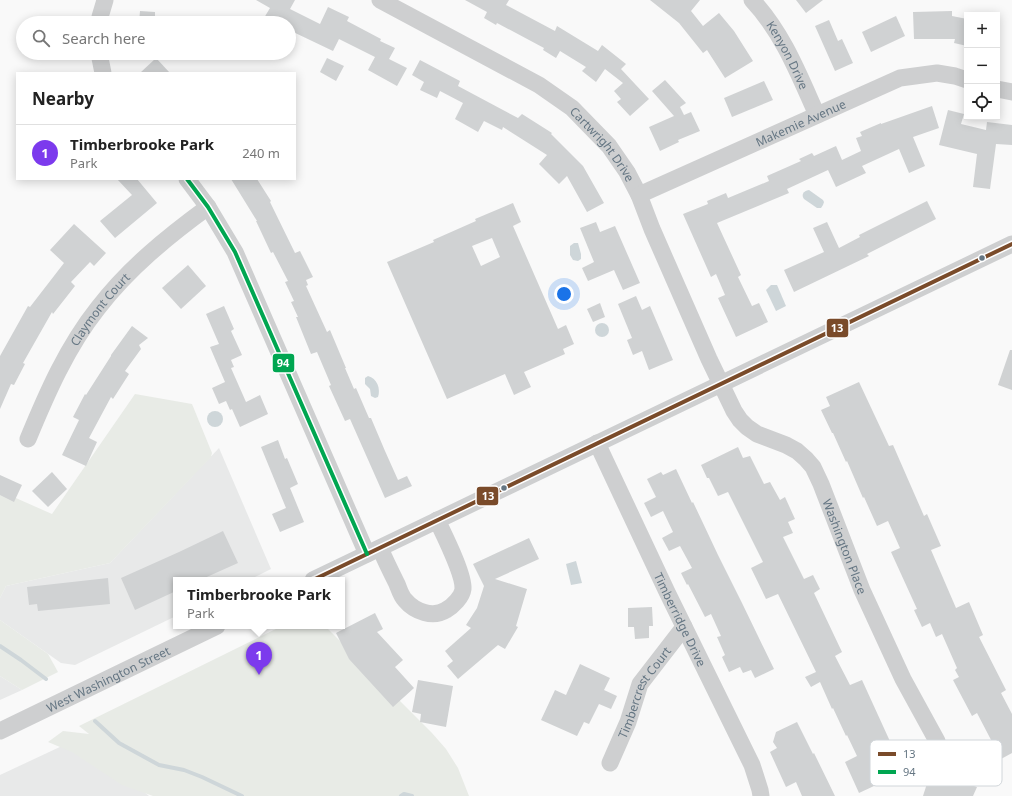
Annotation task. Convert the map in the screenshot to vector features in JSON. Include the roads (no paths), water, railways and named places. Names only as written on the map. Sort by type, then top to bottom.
[{"type":"street","points":[[101,16],[105,0]]},
{"type":"street","name":"Cartwright Drive","points":[[380,0],[539,85],[572,108],[609,146],[627,172],[639,195],[720,383]]},
{"type":"street","name":"Kenyon Drive","points":[[752,0],[763,11],[777,32],[800,76],[817,115]]},
{"type":"street","points":[[100,60],[104,72]]},
{"type":"street","name":"Makemie Avenue","points":[[639,195],[900,78],[938,73],[964,79]]},
{"type":"street","points":[[1000,90],[1012,92]]},
{"type":"street","points":[[188,180],[208,207],[235,252],[351,520],[373,551],[404,600],[412,607],[422,612],[432,614],[446,610],[457,601],[463,590],[460,572],[437,520]]},
{"type":"street","name":"Claymont Court","points":[[28,439],[50,388],[71,348],[98,308],[117,285],[140,262],[163,241],[208,207]]},
{"type":"street","points":[[318,577],[1012,244]]},
{"type":"street","name":"Washington Place","points":[[720,383],[740,420],[757,434],[786,445],[797,451],[813,467],[822,484],[862,590],[903,679],[936,740]]},
{"type":"street","name":"Timberridge Drive","points":[[597,443],[684,627],[752,765],[761,796]]},
{"type":"street","name":"Timbercrest Court","points":[[610,763],[628,722],[640,684],[684,627]]},
{"type":"street","name":"West Washington Street","points":[[0,731],[211,629]]},
{"type":"waterway","points":[[0,646],[46,679]]},
{"type":"waterway","points":[[95,721],[119,743],[159,765],[184,770],[242,796]]},
{"type":"waterway","points":[[401,796],[404,794],[412,796]]},
{"type":"place","name":"Timberbrooke Park","points":[[259,675]]}]
